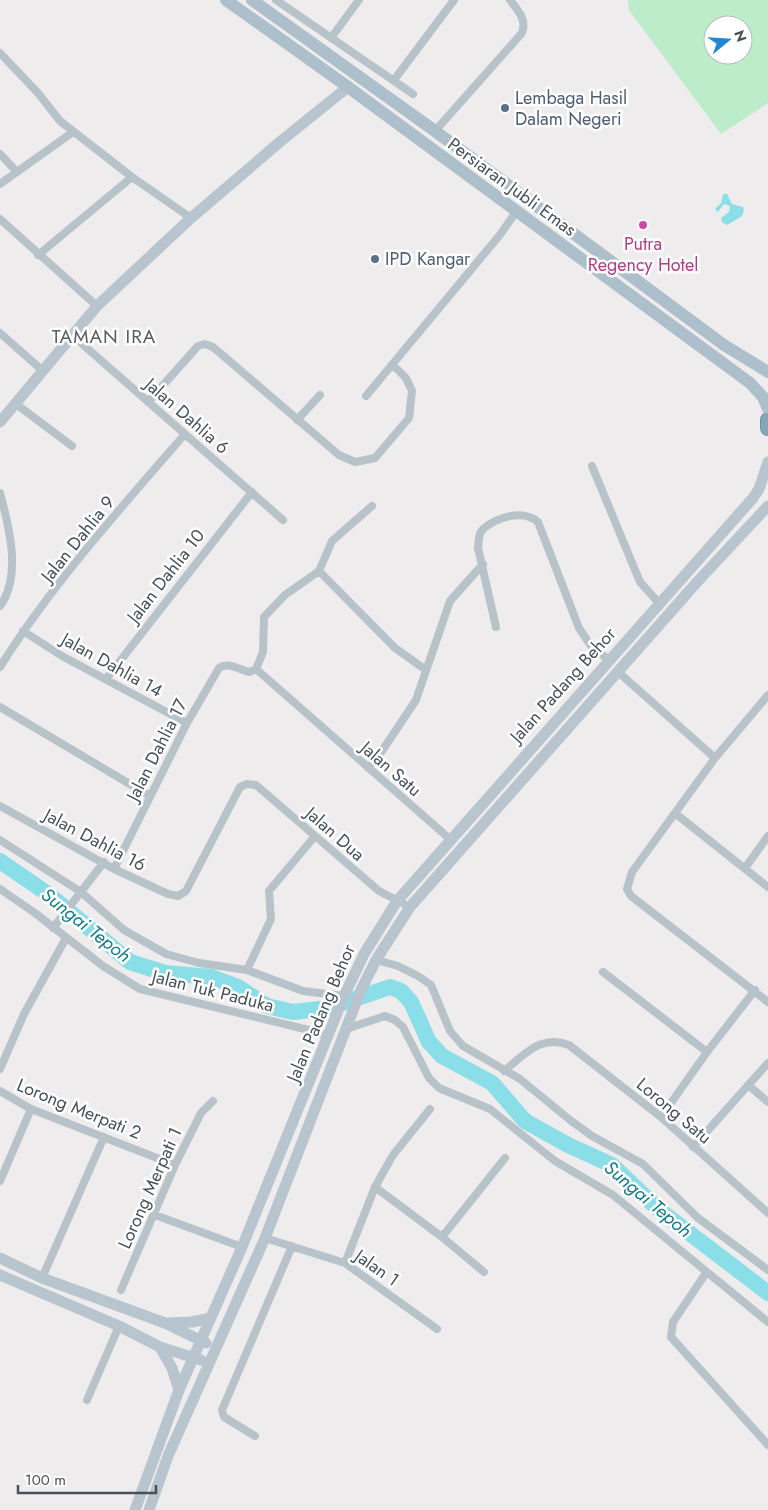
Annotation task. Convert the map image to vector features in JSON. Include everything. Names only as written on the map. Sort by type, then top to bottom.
[{"type":"highway","points":[[768,420],[768,428]]},
{"type":"main road","name":"Persiaran Jubli Emas","points":[[226,0],[348,87],[750,383],[763,397],[768,409]]},
{"type":"main road","name":"Persiaran Jubli Emas","points":[[259,2],[730,349],[768,372]]},
{"type":"main road","points":[[0,422],[97,306],[191,218],[281,140],[348,87]]},
{"type":"main road","points":[[560,244],[570,230]]},
{"type":"main road","name":"Jalan Padang Behor","points":[[135,1510],[179,1390],[242,1247],[344,996],[364,954],[397,901],[752,498],[759,489],[768,462]]},
{"type":"main road","name":"Jalan Padang Behor","points":[[149,1510],[168,1456],[264,1238],[361,990],[376,960],[410,907],[617,672],[768,506]]},
{"type":"main road","points":[[0,1258],[42,1278],[165,1323],[216,1347]]},
{"type":"main road","points":[[0,1276],[119,1326],[160,1347],[210,1363]]},
{"type":"main road","points":[[165,1323],[192,1322],[211,1318]]},
{"type":"main road","points":[[160,1347],[172,1368],[179,1390]]},
{"type":"street","points":[[276,0],[413,94]]},
{"type":"street","points":[[332,38],[359,0]]},
{"type":"street","points":[[394,80],[454,0]]},
{"type":"street","points":[[435,131],[522,33],[525,26],[522,17],[510,0]]},
{"type":"street","points":[[0,53],[38,93],[52,112],[73,132],[132,177],[191,218]]},
{"type":"street","points":[[0,184],[73,132]]},
{"type":"street","points":[[0,154],[17,172]]},
{"type":"street","points":[[38,255],[132,177]]},
{"type":"street","points":[[366,396],[499,236],[516,212]]},
{"type":"street","points":[[0,219],[97,306]]},
{"type":"street","points":[[0,333],[44,371]]},
{"type":"street","name":"Jalan Dahlia 6","points":[[72,335],[283,520]]},
{"type":"street","points":[[148,402],[198,346],[205,344],[212,347],[345,459],[354,462],[366,461],[376,458],[408,418],[411,408],[412,391],[406,378],[393,365]]},
{"type":"street","points":[[297,420],[320,395]]},
{"type":"street","points":[[16,404],[72,446]]},
{"type":"street","name":"Jalan Dahlia 9","points":[[0,667],[23,631],[106,525],[185,434]]},
{"type":"street","points":[[592,466],[640,582],[659,603]]},
{"type":"street","name":"Jalan Dahlia 10","points":[[106,679],[252,492]]},
{"type":"street","points":[[0,493],[10,546],[12,570],[11,584],[0,606]]},
{"type":"street","points":[[256,670],[262,660],[264,617],[285,596],[319,571],[332,542],[372,506]]},
{"type":"street","points":[[496,628],[478,548],[479,536],[483,529],[518,514],[530,516],[538,522],[579,628],[590,646],[609,660]]},
{"type":"street","points":[[368,768],[382,751],[416,700],[450,601],[483,564]]},
{"type":"street","points":[[319,571],[395,648],[426,670]]},
{"type":"street","name":"Jalan Dahlia 14","points":[[23,631],[62,656],[187,723]]},
{"type":"street","name":"Jalan Dahlia 17","points":[[114,869],[187,723],[218,668],[223,665],[229,665],[250,672],[256,670]]},
{"type":"street","name":"Jalan Satu","points":[[256,670],[451,840]]},
{"type":"street","points":[[617,672],[716,758]]},
{"type":"street","points":[[768,695],[716,758],[632,872],[627,883],[631,896],[755,990],[768,1002]]},
{"type":"street","points":[[0,707],[150,796]]},
{"type":"street","name":"Jalan Dua","points":[[178,896],[186,891],[240,787],[247,784],[256,785],[379,891],[410,907]]},
{"type":"street","name":"Jalan Dahlia 16","points":[[0,806],[114,869],[168,894],[178,896]]},
{"type":"street","points":[[676,814],[768,887]]},
{"type":"street","points":[[247,970],[271,919],[269,891],[315,836]]},
{"type":"street","points":[[745,868],[768,836]]},
{"type":"street","points":[[0,840],[81,892],[124,930],[166,954],[199,963],[247,970],[303,991],[344,996]]},
{"type":"street","points":[[53,928],[104,862]]},
{"type":"street","name":"Jalan Tuk Paduka","points":[[0,889],[103,966],[140,989],[330,1034]]},
{"type":"street","points":[[0,1069],[24,1014],[66,938]]},
{"type":"street","points":[[376,960],[398,966],[431,985],[450,1031],[463,1046],[520,1079],[592,1136],[643,1164],[698,1218],[768,1270]]},
{"type":"street","points":[[603,972],[707,1052]]},
{"type":"street","points":[[661,1117],[707,1052],[755,990]]},
{"type":"street","points":[[348,1025],[385,1016],[395,1020],[402,1027],[429,1078],[439,1088],[490,1109],[555,1161],[613,1195],[768,1322]]},
{"type":"street","name":"Lorong Satu","points":[[504,1071],[541,1042],[556,1040],[569,1045],[661,1117],[768,1213]]},
{"type":"street","points":[[693,1147],[768,1063]]},
{"type":"street","points":[[748,1085],[768,1102]]},
{"type":"street","name":"Lorong Merpati 2","points":[[0,1091],[31,1109],[175,1164]]},
{"type":"street","name":"Lorong Merpati 1","points":[[121,1290],[155,1215],[175,1164],[200,1113],[213,1101]]},
{"type":"street","points":[[0,1181],[31,1109]]},
{"type":"street","points":[[345,1263],[375,1187],[393,1154],[430,1109]]},
{"type":"street","points":[[42,1278],[104,1137]]},
{"type":"street","points":[[442,1237],[505,1158]]},
{"type":"street","points":[[375,1187],[442,1237],[484,1272]]},
{"type":"street","points":[[155,1215],[242,1247]]},
{"type":"street","name":"Jalan 1","points":[[264,1238],[345,1263],[437,1329]]},
{"type":"street","points":[[255,1436],[224,1418],[222,1410],[292,1246]]},
{"type":"street","points":[[706,1273],[673,1322],[671,1337],[768,1445]]},
{"type":"street","points":[[87,1400],[119,1326]]},
{"type":"green space","points":[[628,0],[768,0],[768,103],[721,134],[629,10]]},
{"type":"water","points":[[723,194],[727,194],[732,204],[743,207],[744,210],[742,216],[727,225],[722,222],[721,218],[729,212],[730,206],[724,204],[718,212],[715,209],[721,203]]},
{"type":"waterway","name":"Sungai Tepoh","points":[[0,861],[48,894],[130,962],[165,973],[211,977],[238,987],[267,1006],[293,1012],[328,1008],[390,987],[401,991],[411,1002],[429,1042],[442,1056],[492,1083],[525,1121],[568,1145],[612,1165],[658,1209],[768,1293]]},
{"type":"place","name":"Lembaga Hasil Dalam Negeri","points":[[505,108]]},
{"type":"place","name":"Putra Regency Hotel","points":[[643,225]]},
{"type":"place","name":"IPD Kangar","points":[[375,259]]},
{"type":"district","name":"TAMAN IRA","points":[[104,336]]}]
